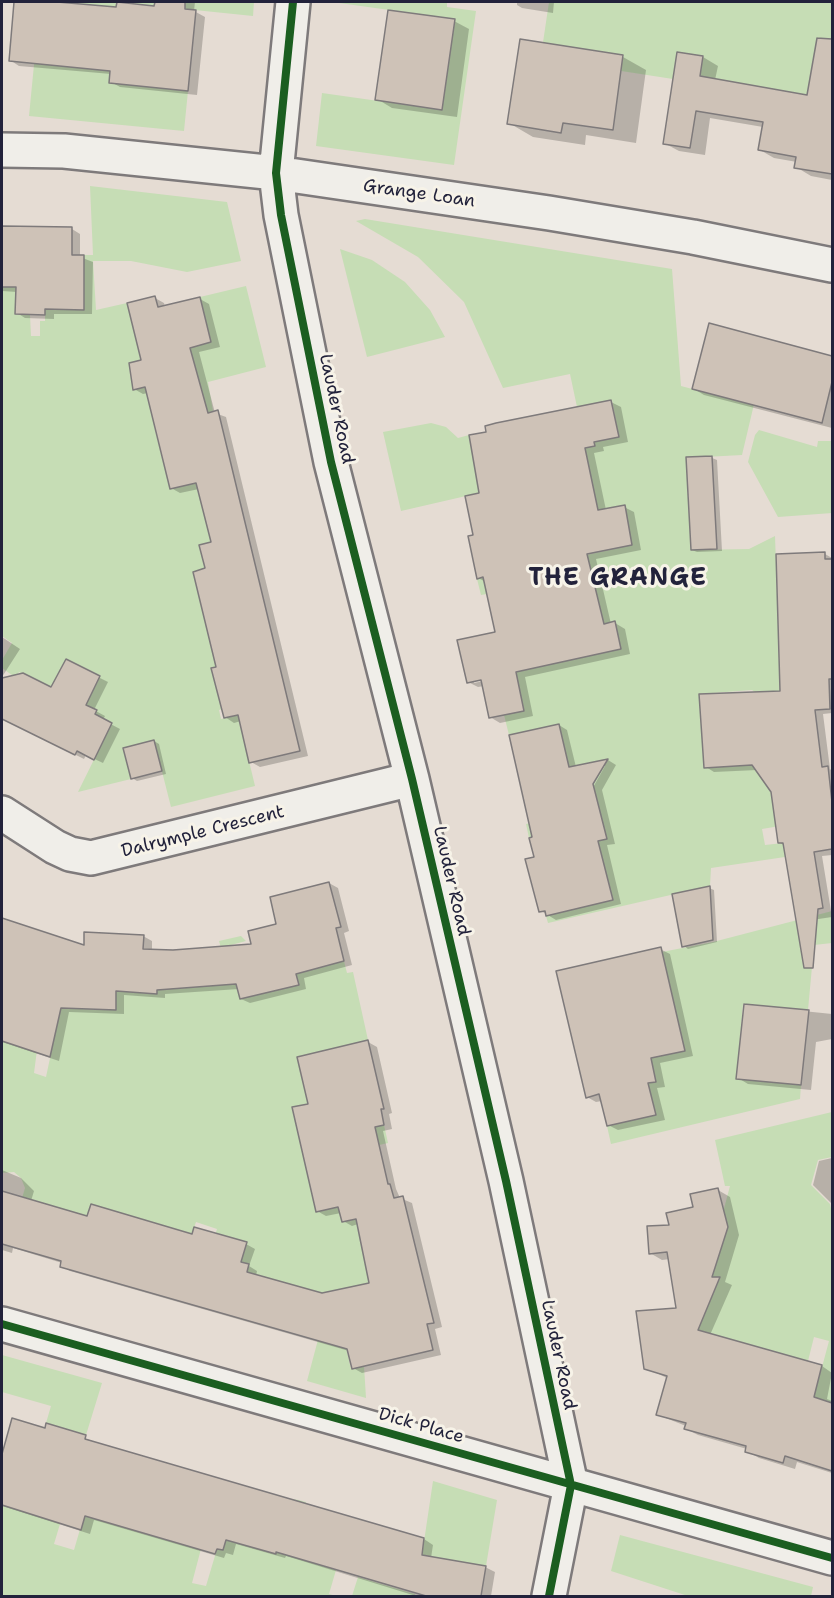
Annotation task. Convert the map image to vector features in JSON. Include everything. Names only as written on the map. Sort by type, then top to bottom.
[{"type":"street","name":"Lauder Road","points":[[293,2],[276,173],[282,223],[331,462],[412,779],[503,1170],[571,1485],[549,1596]]},
{"type":"street","name":"Grange Loan","points":[[2,150],[64,151],[276,173],[549,213],[693,237],[832,266]]},
{"type":"street","name":"Dalrymple Crescent","points":[[2,813],[56,847],[70,854],[91,858],[412,779]]},
{"type":"street","name":"Dick Place","points":[[2,1323],[832,1558]]},
{"type":"green space","points":[[31,2],[117,2],[116,7],[77,4],[76,14],[110,71],[109,83],[188,91],[184,131],[29,116],[37,34],[28,33]]},
{"type":"green space","points":[[117,2],[155,2],[154,6]]},
{"type":"green space","points":[[185,2],[254,2],[253,16],[185,9]]},
{"type":"green space","points":[[332,2],[447,2],[447,7],[476,11],[454,165],[316,146],[322,93],[442,110],[454,19]]},
{"type":"green space","points":[[549,2],[832,2],[832,63],[813,60],[807,95],[721,80],[715,114],[696,111],[703,56],[677,52],[673,79],[621,71],[623,55],[541,56]]},
{"type":"green space","points":[[90,186],[227,202],[241,261],[187,272],[131,261],[93,261],[96,310],[127,303],[141,360],[129,363],[133,389],[197,374],[190,348],[211,342],[200,297],[246,286],[266,367],[208,382],[213,411],[154,426],[170,489],[229,474],[203,508],[211,542],[199,545],[205,568],[193,572],[229,707],[219,710],[221,719],[238,715],[255,786],[171,807],[154,740],[124,748],[131,779],[78,792],[112,723],[95,714],[97,710],[81,703],[91,694],[98,681],[95,673],[72,662],[63,664],[56,677],[60,685],[57,690],[19,672],[16,678],[2,668],[2,660],[12,643],[2,636],[2,287],[16,287],[15,314],[30,315],[31,336],[40,336],[40,321],[45,321],[45,310],[84,310],[84,255],[93,255]]},
{"type":"green space","points":[[365,219],[672,269],[681,386],[734,400],[755,400],[742,455],[686,458],[691,550],[749,549],[775,536],[781,710],[752,690],[700,694],[705,768],[746,764],[773,731],[817,729],[819,740],[770,780],[772,794],[830,786],[832,801],[778,810],[780,826],[762,829],[765,845],[783,843],[785,857],[711,868],[710,886],[548,923],[546,916],[612,899],[598,841],[607,839],[561,829],[529,838],[526,824],[579,812],[573,788],[594,783],[599,774],[597,768],[569,767],[559,724],[509,735],[504,715],[516,712],[516,672],[621,648],[615,622],[604,624],[487,594],[481,595],[477,579],[632,545],[625,505],[598,510],[585,448],[595,446],[594,442],[619,437],[612,400],[577,407],[570,374],[503,388],[464,302],[418,257],[356,221]]},
{"type":"green space","points":[[340,249],[372,260],[405,282],[430,310],[445,337],[367,357]]},
{"type":"green space","points":[[431,423],[446,427],[458,438],[469,435],[479,493],[401,511],[383,432]]},
{"type":"green space","points":[[759,430],[817,447],[818,441],[832,441],[832,513],[778,517],[748,462],[755,435]]},
{"type":"green space","points":[[832,911],[832,943],[814,945],[808,1010],[743,1004],[737,1078],[801,1085],[800,1099],[611,1144],[607,1126],[656,1115],[648,1083],[656,1081],[651,1058],[684,1050],[662,952],[713,942]]},
{"type":"green space","points":[[49,933],[57,936],[44,996],[34,1073],[46,1077],[62,1002],[81,1009],[115,1010],[116,985],[141,986],[141,993],[156,994],[159,951],[169,950],[173,989],[197,987],[222,952],[219,941],[241,936],[246,941],[227,946],[240,999],[298,985],[294,964],[328,965],[344,961],[347,973],[353,972],[368,1040],[297,1057],[308,1104],[344,1129],[384,1125],[388,1143],[344,1153],[307,1171],[316,1212],[338,1207],[342,1222],[356,1219],[370,1283],[331,1291],[330,1297],[247,1272],[249,1264],[210,1252],[217,1229],[196,1222],[179,1274],[155,1223],[91,1204],[87,1216],[63,1209],[50,1252],[4,1245],[10,1224],[14,1225],[25,1188],[21,1178],[14,1172],[2,1173],[2,1041],[6,1042],[30,991]]},
{"type":"green space","points":[[832,1112],[832,1157],[818,1160],[811,1185],[830,1204],[832,1213],[832,1403],[814,1397],[829,1341],[814,1337],[808,1361],[704,1356],[685,1308],[708,1306],[720,1278],[712,1277],[726,1231],[718,1231],[730,1186],[725,1186],[715,1140]]},
{"type":"green space","points":[[343,1334],[351,1369],[364,1366],[366,1398],[307,1381],[319,1336]]},
{"type":"green space","points":[[2,1355],[102,1383],[86,1435],[46,1423],[51,1406],[2,1392]]},
{"type":"green space","points":[[169,1465],[202,1545],[192,1583],[206,1586],[217,1549],[223,1550],[226,1540],[276,1554],[291,1499],[306,1502],[290,1556],[336,1570],[329,1594],[336,1596],[2,1596],[2,1505],[18,1510],[28,1478],[63,1514],[54,1544],[74,1550],[92,1488],[90,1517],[148,1535]]},
{"type":"green space","points":[[433,1481],[497,1500],[486,1566],[422,1555]]},
{"type":"green space","points":[[620,1535],[813,1587],[811,1596],[688,1596],[611,1571]]},
{"type":"green space","points":[[358,1577],[415,1594],[415,1596],[352,1596]]},
{"type":"building","points":[[14,2],[57,2],[116,7],[117,2],[154,6],[155,2],[185,2],[185,9],[196,10],[188,91],[109,83],[110,71],[9,61]]},
{"type":"building","points":[[388,10],[455,19],[442,110],[375,100]]},
{"type":"building","points":[[817,38],[832,39],[832,174],[794,168],[796,157],[758,150],[763,122],[696,111],[690,148],[663,144],[677,52],[703,56],[700,76],[807,95]]},
{"type":"building","points":[[520,39],[623,55],[613,130],[563,123],[561,133],[507,124]]},
{"type":"building","points":[[2,226],[72,227],[72,255],[84,255],[84,310],[45,309],[45,315],[15,314],[16,287],[2,287]]},
{"type":"building","points":[[155,296],[158,307],[200,297],[211,342],[190,348],[208,413],[218,410],[300,751],[249,763],[238,715],[224,718],[211,668],[216,667],[193,572],[205,568],[199,545],[211,542],[196,483],[170,489],[145,387],[133,390],[129,363],[141,360],[127,303]]},
{"type":"building","points":[[709,323],[832,356],[832,382],[822,423],[692,389]]},
{"type":"building","points":[[611,400],[619,437],[594,442],[595,446],[585,448],[598,510],[625,505],[632,545],[587,554],[604,624],[615,621],[621,649],[516,672],[524,711],[489,718],[481,680],[467,683],[457,640],[495,632],[483,577],[477,579],[468,536],[473,535],[465,496],[479,493],[469,435],[486,432],[485,426],[496,423]]},
{"type":"building","points":[[712,456],[717,549],[691,550],[686,457]]},
{"type":"building","points":[[825,552],[825,559],[832,559],[832,679],[829,679],[830,709],[815,710],[822,767],[828,766],[832,802],[832,849],[814,852],[823,908],[818,909],[813,968],[804,968],[783,843],[778,843],[771,792],[752,765],[704,768],[699,694],[780,691],[776,554]]},
{"type":"building","points":[[66,659],[100,676],[86,705],[97,710],[95,714],[112,723],[94,760],[77,751],[75,755],[2,719],[2,678],[23,673],[51,687]]},
{"type":"building","points":[[559,724],[569,767],[608,759],[593,784],[607,839],[598,841],[613,900],[546,916],[545,911],[539,912],[525,859],[534,857],[529,838],[532,837],[509,735]]},
{"type":"building","points":[[154,740],[162,771],[131,779],[123,748]]},
{"type":"building","points":[[329,882],[341,927],[336,928],[344,961],[296,974],[299,985],[240,999],[236,984],[157,990],[157,994],[116,991],[116,1010],[61,1008],[50,1057],[2,1041],[2,918],[84,945],[84,932],[144,935],[143,949],[173,950],[251,944],[248,931],[276,924],[270,897]]},
{"type":"building","points":[[710,886],[713,940],[682,947],[672,894]]},
{"type":"building","points":[[661,947],[685,1051],[651,1058],[656,1082],[648,1083],[656,1115],[607,1126],[599,1094],[586,1098],[556,971]]},
{"type":"building","points":[[744,1004],[809,1010],[801,1085],[736,1079]]},
{"type":"building","points":[[368,1040],[384,1109],[381,1109],[384,1125],[375,1127],[388,1184],[390,1184],[394,1198],[403,1196],[434,1323],[427,1324],[433,1350],[352,1369],[347,1349],[60,1267],[61,1261],[2,1244],[2,1191],[87,1216],[91,1204],[192,1234],[194,1227],[247,1242],[241,1262],[249,1264],[247,1272],[322,1293],[369,1283],[356,1219],[342,1222],[338,1207],[316,1212],[292,1107],[308,1104],[297,1057]]},
{"type":"building","points":[[718,1188],[728,1227],[712,1277],[720,1277],[698,1330],[822,1365],[814,1397],[832,1403],[832,1471],[785,1456],[783,1463],[745,1452],[746,1446],[684,1429],[686,1423],[656,1415],[667,1376],[644,1369],[636,1311],[676,1308],[667,1252],[649,1254],[647,1226],[669,1225],[666,1213],[693,1207],[690,1194]]},
{"type":"building","points":[[12,1418],[45,1428],[46,1423],[86,1435],[85,1439],[424,1538],[422,1555],[486,1566],[481,1596],[426,1596],[276,1552],[276,1554],[226,1540],[223,1550],[217,1549],[215,1554],[85,1516],[81,1530],[2,1505],[2,1454]]},
{"type":"cycle path","points":[[293,2],[276,173],[281,215],[331,462],[412,779],[506,1181],[571,1485],[549,1596]]},
{"type":"cycle path","points":[[2,1324],[832,1558]]},
{"type":"district","name":"THE GRANGE","points":[[618,579]]}]
